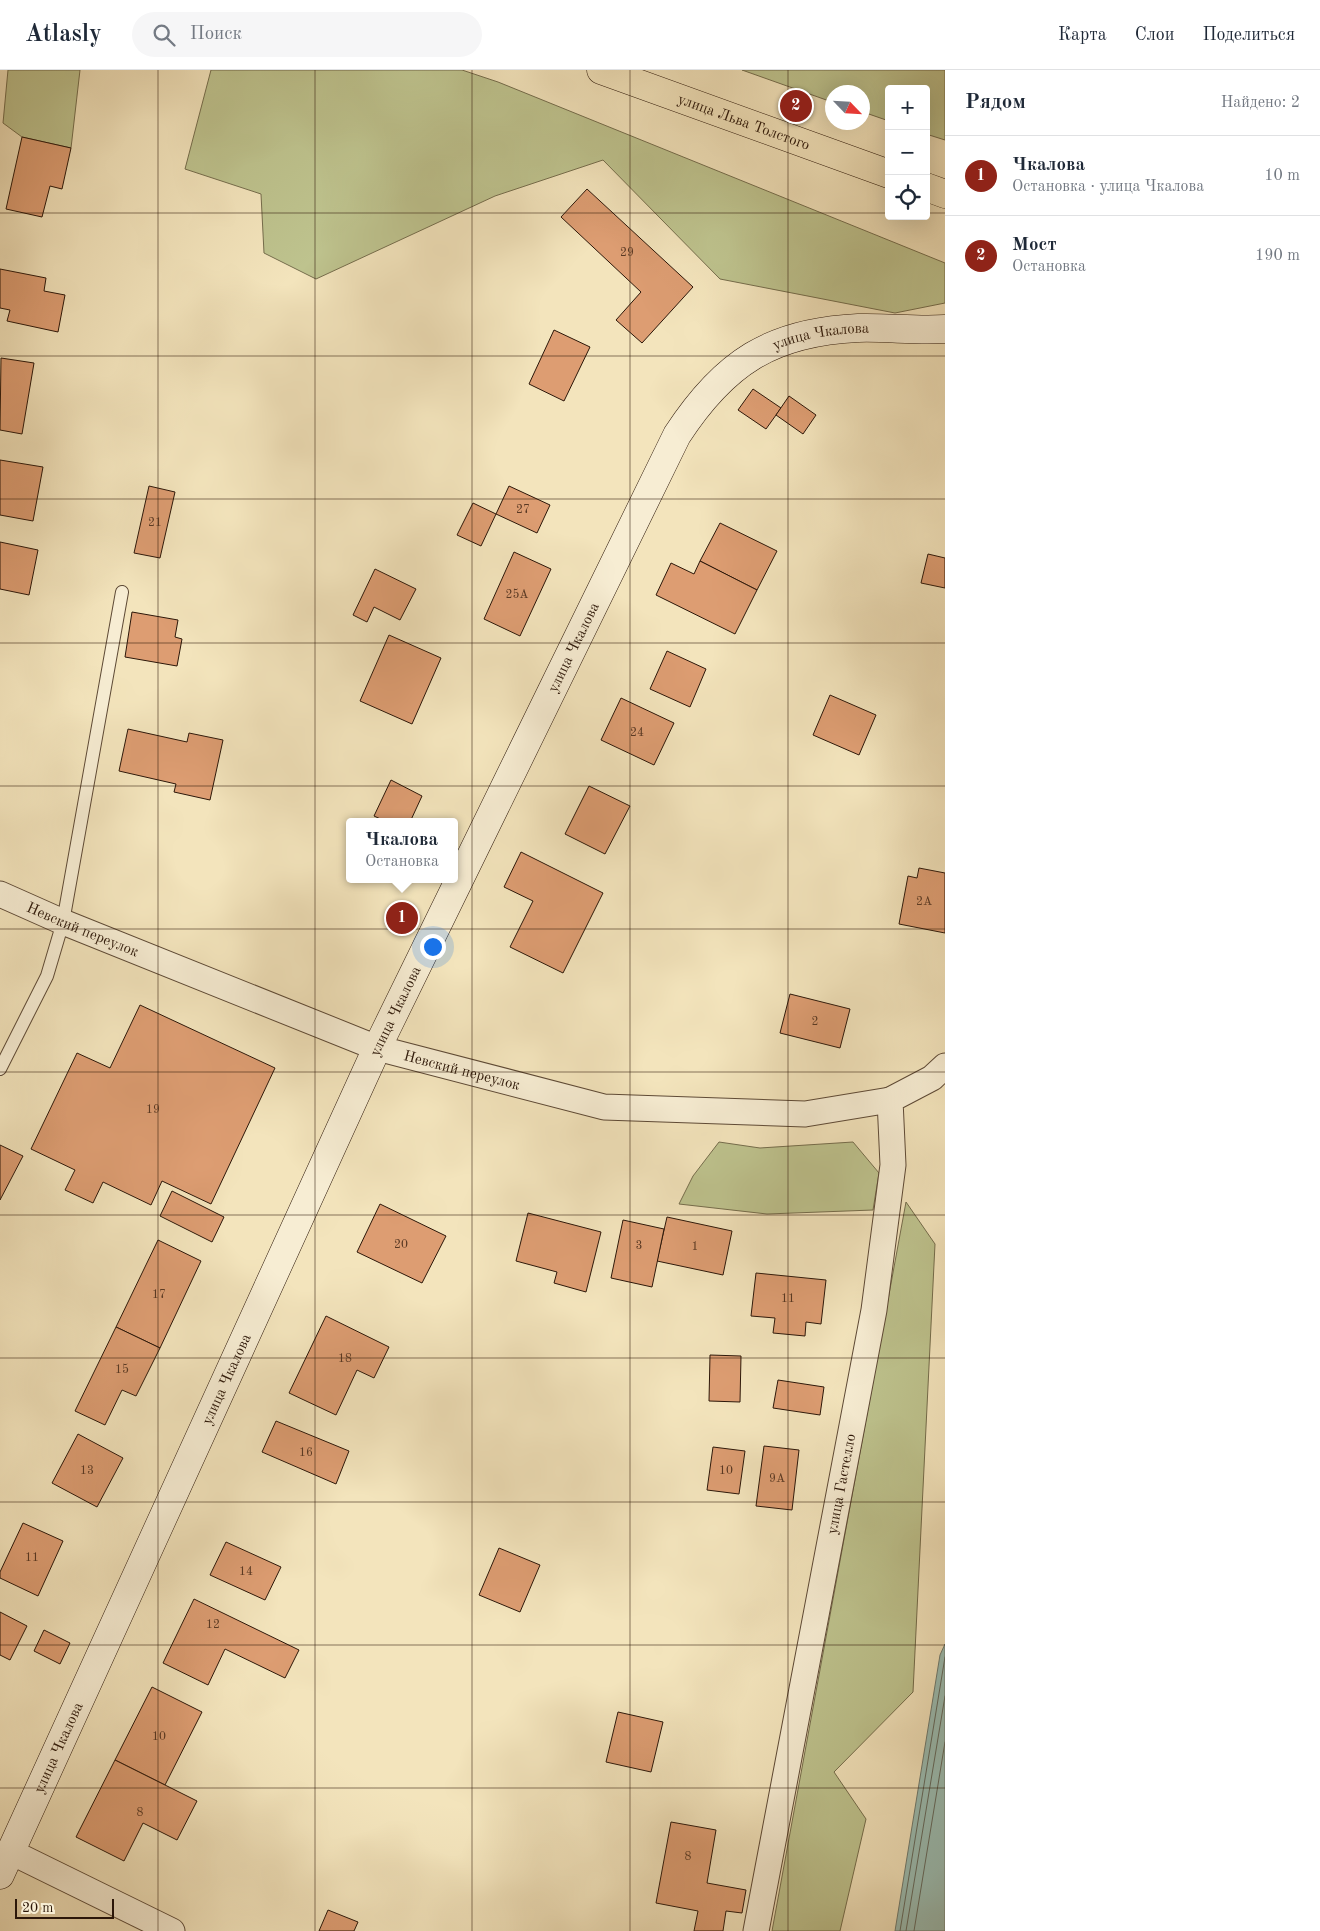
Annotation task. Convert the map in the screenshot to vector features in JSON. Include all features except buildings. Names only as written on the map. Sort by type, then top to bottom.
[{"type":"main road","name":"улица Льва Толстого","points":[[601,70],[885,173]]},
{"type":"main road","points":[[930,188],[945,194]]},
{"type":"street","name":"улица Чкалова","points":[[458,882],[662,464],[697,406],[715,385],[756,354],[803,334],[859,328],[945,329]]},
{"type":"street","name":"улица Чкалова","points":[[5,1863],[377,1048],[458,883]]},
{"type":"street","name":"Невский переулок","points":[[0,894],[63,922],[377,1048],[604,1107],[805,1114],[890,1100]]},
{"type":"street","points":[[890,1100],[932,1078],[945,1066]]},
{"type":"street","name":"улица Гастелло","points":[[756,1931],[874,1310],[893,1165],[890,1100]]},
{"type":"street","points":[[5,1863],[172,1931]]},
{"type":"lane","points":[[0,1069],[47,976],[63,922],[122,592]]},
{"type":"green space","points":[[8,70],[80,70],[71,148],[22,137],[3,123]]},
{"type":"green space","points":[[211,70],[462,70],[498,82],[945,263],[945,303],[895,313],[720,279],[603,160],[495,196],[316,279],[264,253],[261,194],[185,169]]},
{"type":"green space","points":[[742,70],[945,70],[945,140],[930,135],[930,85],[885,85],[885,120],[870,114],[870,85],[825,85],[825,100]]},
{"type":"green space","points":[[719,1142],[760,1148],[853,1142],[879,1173],[873,1210],[767,1214],[679,1204],[693,1176]]},
{"type":"green space","points":[[906,1202],[935,1244],[913,1692],[834,1772],[866,1819],[840,1931],[772,1931]]},
{"type":"water","points":[[945,1644],[945,1931],[895,1931],[940,1655]]},
{"type":"place","name":"Мост","points":[[796,106]]},
{"type":"place","name":"Чкалова","points":[[402,918]]}]
